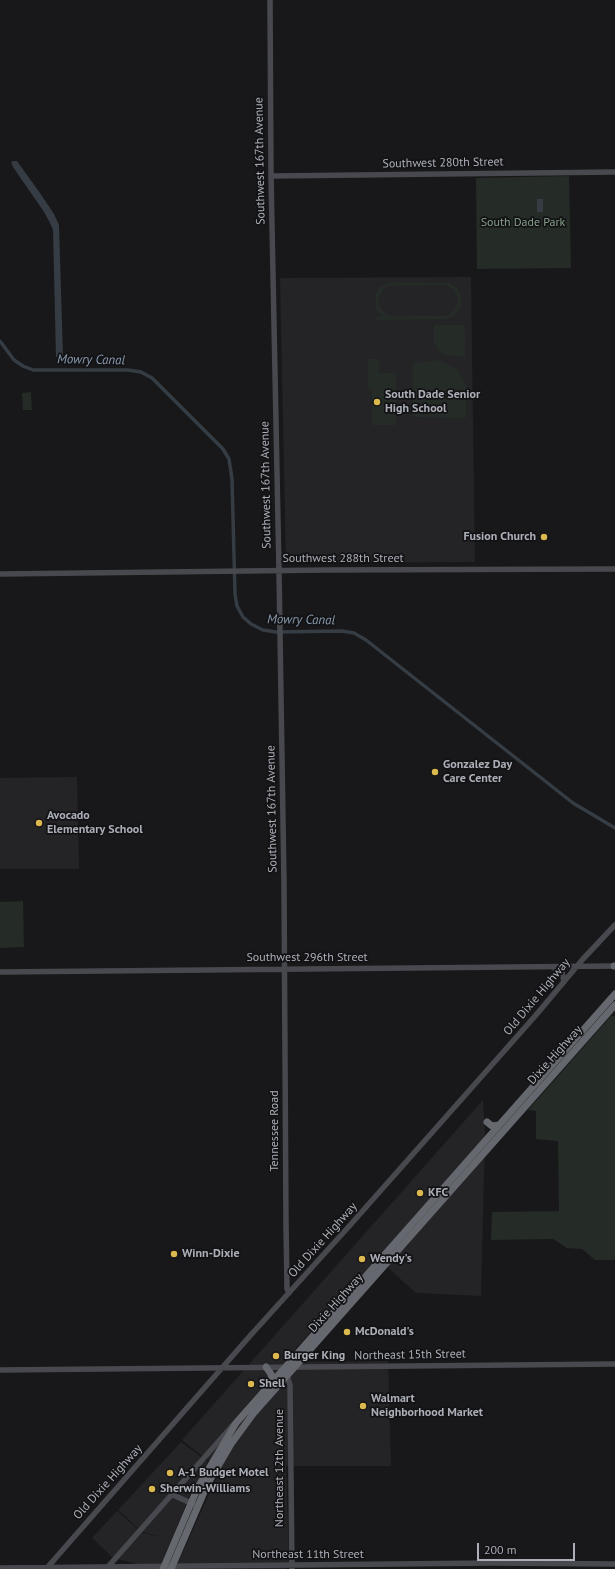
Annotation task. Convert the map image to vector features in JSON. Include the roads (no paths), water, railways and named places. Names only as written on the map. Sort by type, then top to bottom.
[{"type":"highway","name":"Dixie Highway","points":[[531,1094],[570,1056],[570,1050],[598,1018],[615,994]]},
{"type":"highway","points":[[598,1018],[615,1000]]},
{"type":"highway","name":"Dixie Highway","points":[[487,1150],[531,1094],[562,1058],[562,1054],[598,1018],[615,1005]]},
{"type":"highway","points":[[390,1258],[389,1254],[411,1230],[416,1219],[518,1103],[531,1094]]},
{"type":"highway","points":[[487,1122],[492,1126],[500,1123]]},
{"type":"highway","points":[[473,1165],[487,1150],[488,1143],[501,1128],[500,1123]]},
{"type":"highway","points":[[473,1165],[474,1159],[485,1144],[487,1138]]},
{"type":"highway","name":"Dixie Highway","points":[[168,1568],[206,1472],[236,1423],[272,1381],[286,1371],[297,1367],[390,1258],[473,1165]]},
{"type":"highway","name":"Dixie Highway","points":[[194,1504],[234,1440],[318,1329],[416,1219]]},
{"type":"highway","points":[[354,1300],[358,1291],[378,1267],[378,1262]]},
{"type":"highway","points":[[297,1367],[297,1359],[317,1336],[318,1329]]},
{"type":"highway","points":[[266,1367],[271,1374],[272,1381]]},
{"type":"street","name":"Southwest 167th Avenue","points":[[270,0],[271,176],[280,627],[284,969]]},
{"type":"street","name":"Southwest 280th Street","points":[[271,176],[615,172]]},
{"type":"street","name":"Southwest 288th Street","points":[[0,574],[615,569]]},
{"type":"street","name":"Old Dixie Highway","points":[[47,1568],[222,1368],[511,1044],[577,966],[615,925]]},
{"type":"street","points":[[586,956],[587,961],[591,966]]},
{"type":"street","name":"Southwest 296th Street","points":[[0,972],[615,966]]},
{"type":"street","points":[[550,967],[562,972],[564,982]]},
{"type":"street","name":"Tennessee Road","points":[[284,969],[286,1232],[287,1288],[289,1293]]},
{"type":"street","name":"Northeast 15th Street","points":[[297,1367],[615,1364]]},
{"type":"street","points":[[0,1370],[266,1367],[286,1371]]},
{"type":"street","points":[[205,1368],[211,1372],[213,1379]]},
{"type":"street","name":"Northeast 12th Avenue","points":[[286,1371],[290,1399],[292,1567]]},
{"type":"street","points":[[107,1568],[171,1494],[236,1423]]},
{"type":"street","points":[[171,1494],[194,1504]]},
{"type":"street","name":"Northeast 11th Street","points":[[0,1568],[292,1567],[492,1563],[615,1564]]},
{"type":"waterway","name":"Mowry Canal","points":[[0,341],[14,360],[33,370],[128,370],[141,372],[152,378],[223,449],[229,459],[232,479],[235,594],[237,606],[243,617],[251,624],[263,630],[276,632],[342,631],[354,633],[366,640],[573,803],[615,828]]},
{"type":"place","name":"South Dade Senior High School","points":[[377,402]]},
{"type":"place","name":"Fusion Church","points":[[544,537]]},
{"type":"place","name":"Gonzalez Day Care Center","points":[[435,772]]},
{"type":"place","name":"Avocado Elementary School","points":[[39,823]]},
{"type":"place","name":"KFC","points":[[420,1193]]},
{"type":"place","name":"Winn-Dixie","points":[[174,1254]]},
{"type":"place","name":"Wendy's","points":[[362,1259]]},
{"type":"place","name":"McDonald's","points":[[347,1332]]},
{"type":"place","name":"Burger King","points":[[276,1356]]},
{"type":"place","name":"Shell","points":[[251,1384]]},
{"type":"place","name":"Walmart Neighborhood Market","points":[[363,1406]]},
{"type":"place","name":"A-1 Budget Motel","points":[[170,1473]]},
{"type":"place","name":"Sherwin-Williams","points":[[152,1489]]},
{"type":"park label","name":"South Dade Park","points":[[523,223]]}]
